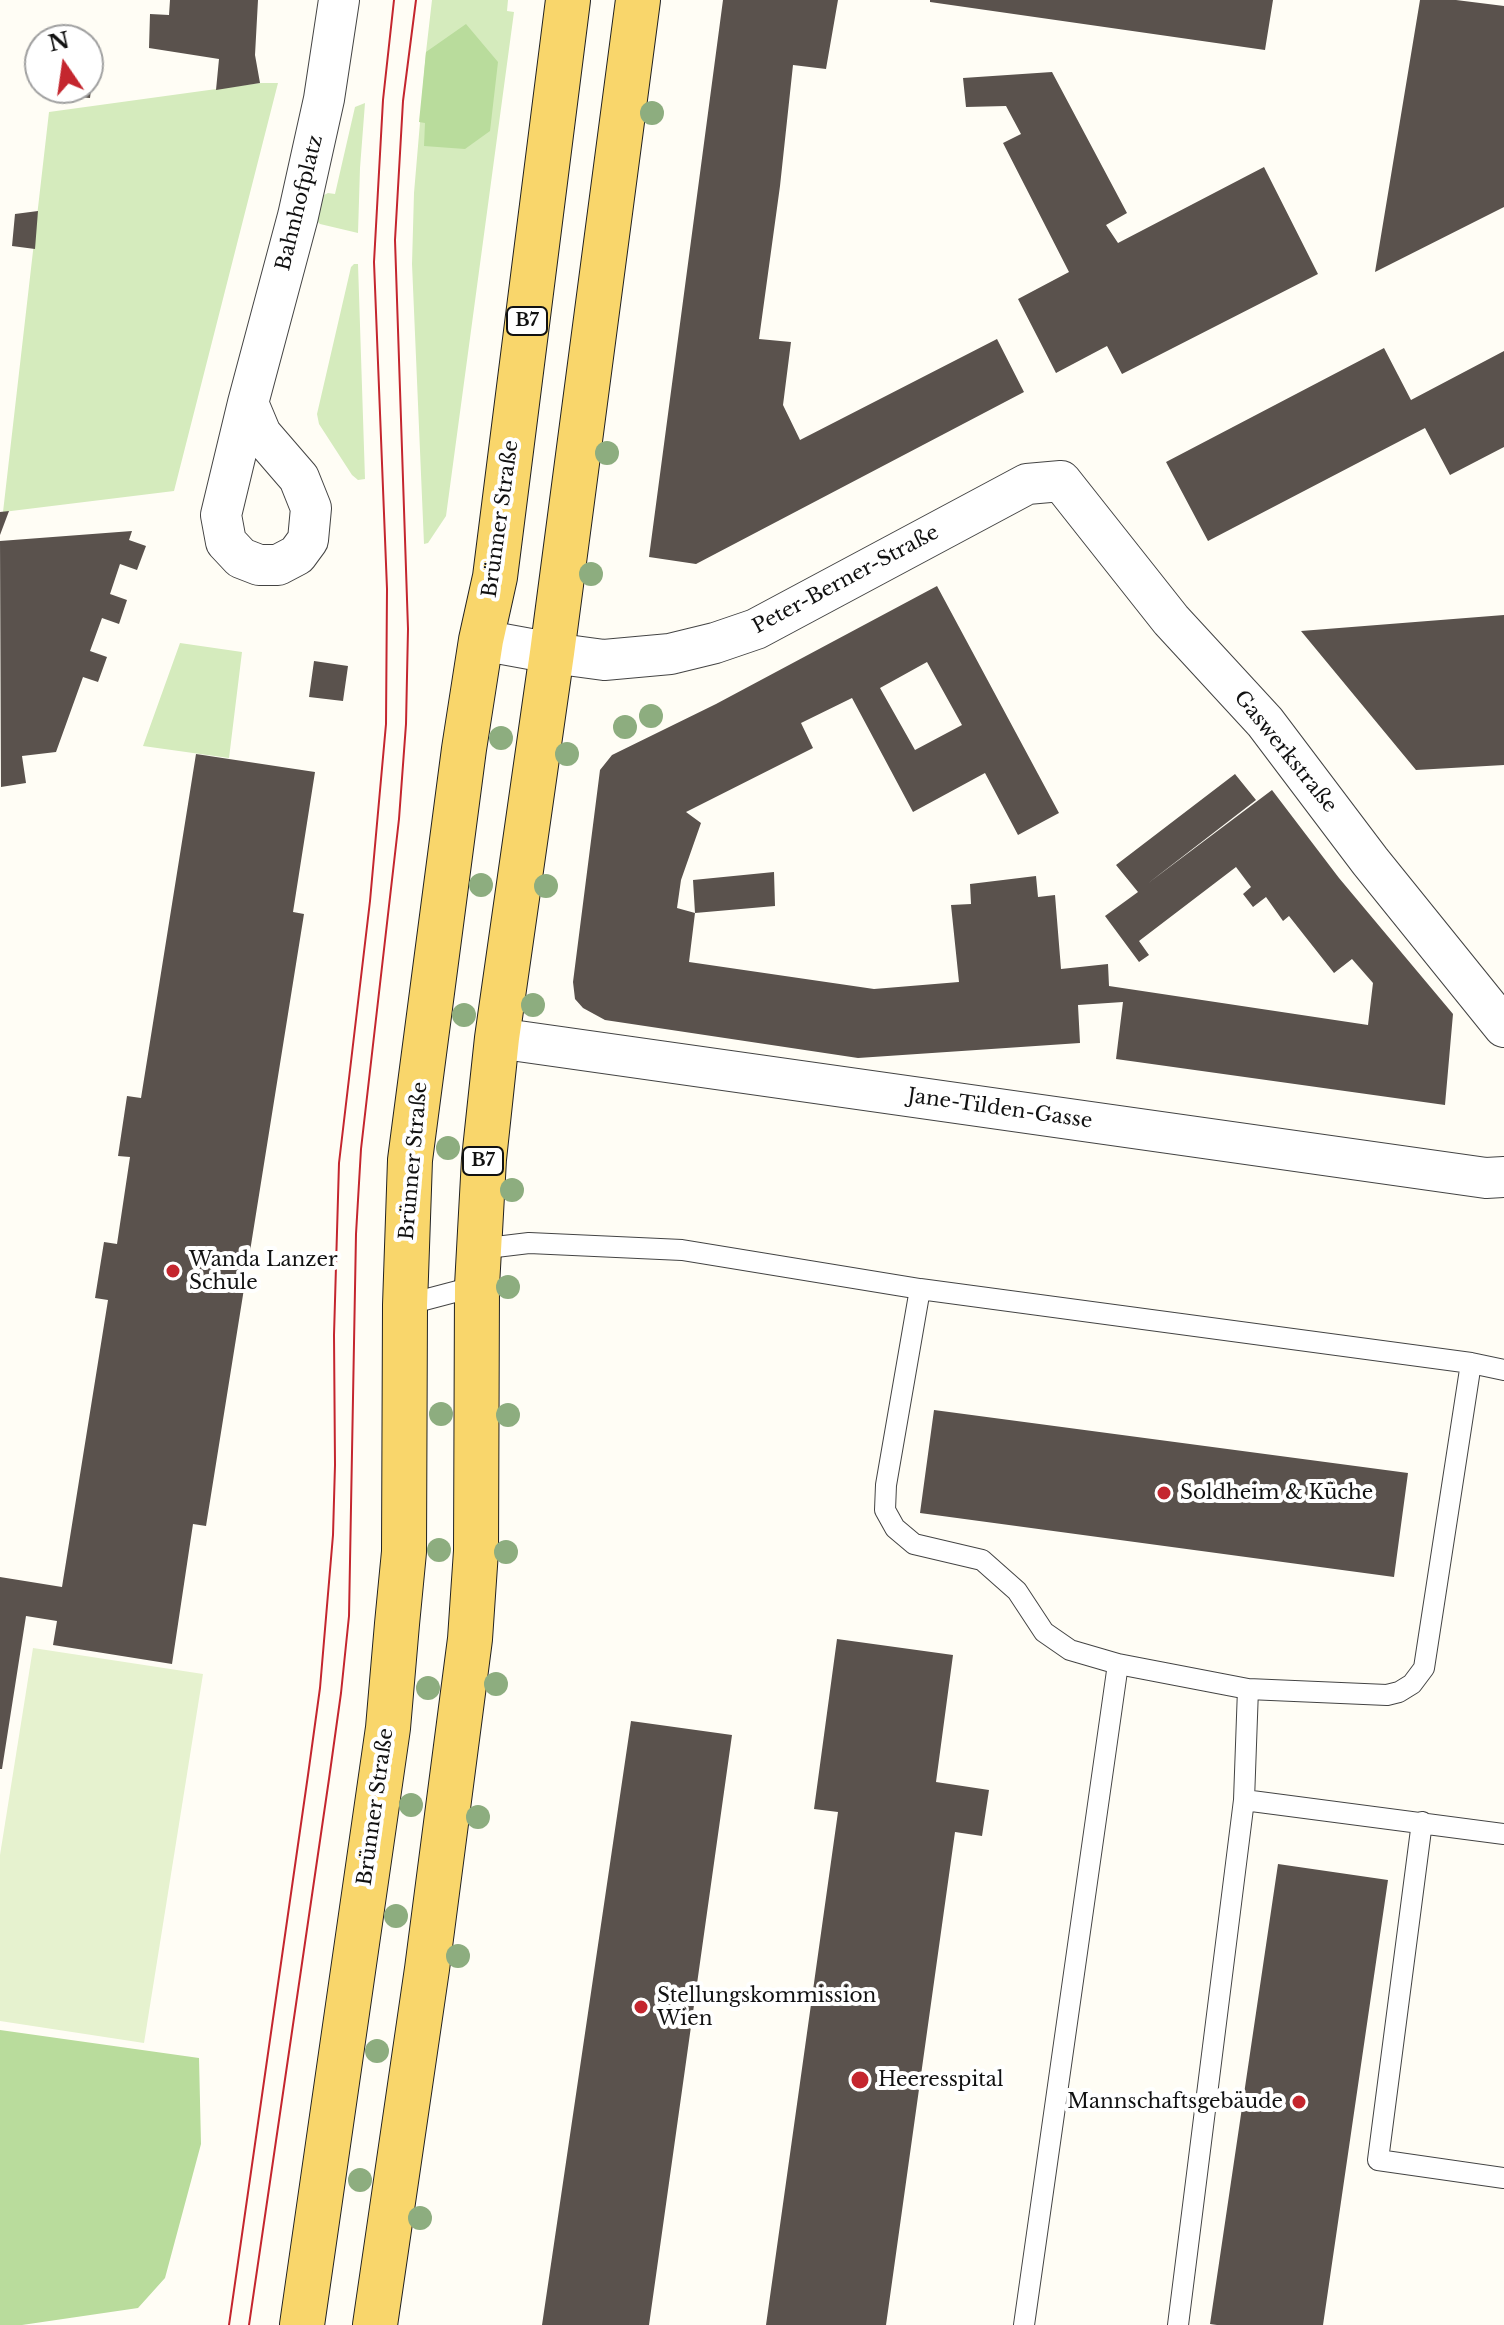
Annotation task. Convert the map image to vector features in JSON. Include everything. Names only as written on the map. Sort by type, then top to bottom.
[{"type":"main road","name":"Brünner Straße","points":[[302,2325],[388,1728],[404,1552],[405,1305],[410,1160],[464,749],[481,640],[495,577],[568,0]]},
{"type":"main road","name":"B7","points":[[375,2325],[427,1969],[470,1639],[476,1551],[478,1268],[484,1159],[497,1038],[552,653],[638,0]]},
{"type":"street","name":"Bahnhofplatz","points":[[248,403],[298,216],[324,99],[339,0]]},
{"type":"street","name":"Peter-Berner-Straße","points":[[481,640],[604,660],[670,654],[729,638],[756,629],[1027,484],[1061,481]]},
{"type":"street","name":"Gaswerkstraße","points":[[1061,481],[1171,620],[1265,722],[1370,861],[1504,1027]]},
{"type":"street","name":"Jane-Tilden-Gasse","points":[[497,1038],[1486,1178],[1504,1177]]},
{"type":"lane","points":[[405,1305],[529,1243],[682,1250],[920,1289],[1504,1370]]},
{"type":"lane","points":[[920,1289],[886,1485],[885,1510],[895,1528],[914,1544],[982,1560],[1017,1591],[1044,1632],[1070,1650],[1118,1664],[1248,1689],[1387,1695],[1412,1684],[1424,1668],[1471,1363]]},
{"type":"lane","points":[[1024,2325],[1118,1664]]},
{"type":"lane","points":[[1178,2325],[1244,1800],[1248,1689]]},
{"type":"lane","points":[[1244,1800],[1504,1834]]},
{"type":"lane","points":[[1422,1822],[1378,2160],[1504,2178]]},
{"type":"green space","points":[[432,0],[508,0],[507,11],[514,12],[446,516],[428,543],[424,544],[412,264],[414,193]]},
{"type":"green space","points":[[466,24],[498,62],[490,131],[465,149],[424,146],[425,123],[419,122],[426,52]]},
{"type":"green space","points":[[278,83],[174,491],[3,512],[49,112]]},
{"type":"green space","points":[[365,103],[358,233],[317,221],[322,196],[335,194],[355,107]]},
{"type":"green space","points":[[354,264],[358,264],[365,479],[358,480],[319,424],[317,414]]},
{"type":"green space","points":[[180,643],[242,652],[229,758],[143,746]]},
{"type":"green space","points":[[33,1648],[203,1674],[144,2043],[0,2021],[0,1855]]},
{"type":"green space","points":[[0,2030],[199,2058],[201,2144],[165,2278],[138,2308],[22,2325],[0,2325]]},
{"type":"building","points":[[170,0],[258,0],[255,55],[260,83],[216,90],[219,59],[149,48],[150,14],[169,15]]},
{"type":"building","points":[[723,0],[838,0],[826,69],[793,65],[759,339],[791,342],[783,405],[800,440],[997,339],[1024,392],[696,564],[649,557]]},
{"type":"building","points":[[930,0],[1273,0],[1265,50]]},
{"type":"building","points":[[1420,0],[1456,0],[1504,6],[1504,207],[1375,272]]},
{"type":"building","points":[[1052,72],[1127,213],[1106,225],[1118,243],[1264,167],[1318,274],[1122,374],[1107,346],[1056,373],[1018,299],[1069,272],[1003,143],[1021,134],[1006,106],[966,107],[963,78]]},
{"type":"building","points":[[38,211],[35,249],[12,246],[15,214]]},
{"type":"building","points":[[1384,348],[1411,400],[1504,351],[1504,447],[1450,475],[1425,428],[1208,541],[1166,462]]},
{"type":"building","points":[[9,511],[0,535],[0,512]]},
{"type":"building","points":[[132,531],[129,540],[146,546],[137,570],[120,564],[110,594],[127,600],[119,624],[102,618],[90,651],[107,657],[98,682],[83,677],[56,752],[22,756],[26,783],[1,787],[0,541]]},
{"type":"building","points":[[937,586],[1059,813],[1018,835],[985,773],[913,812],[852,698],[801,723],[813,748],[686,812],[701,823],[681,880],[677,908],[695,913],[689,962],[874,989],[959,982],[951,905],[971,904],[970,884],[1036,876],[1038,897],[1055,895],[1061,969],[1108,964],[1109,986],[1368,1025],[1373,983],[1352,959],[1334,973],[1289,916],[1283,921],[1266,897],[1253,907],[1243,894],[1251,887],[1236,867],[1139,941],[1149,955],[1139,962],[1105,916],[1138,892],[1116,865],[1235,774],[1256,800],[1147,884],[1272,790],[1339,878],[1453,1014],[1445,1105],[1116,1059],[1123,1002],[1078,1005],[1080,1043],[858,1058],[605,1020],[583,1008],[575,999],[573,982],[600,770],[612,755],[716,704]],"holes":[[[927,662],[962,725],[915,750],[880,688]]]},
{"type":"building","points":[[1504,615],[1504,765],[1416,770],[1301,631]]},
{"type":"building","points":[[314,661],[348,666],[343,701],[309,697]]},
{"type":"building","name":"Wanda Lanzer Schule","points":[[196,754],[315,772],[293,912],[304,914],[206,1526],[193,1524],[172,1664],[53,1645],[57,1621],[26,1616],[0,1769],[0,1577],[62,1587],[108,1300],[95,1298],[104,1242],[117,1244],[130,1157],[118,1156],[127,1096],[141,1098]]},
{"type":"building","points":[[774,872],[775,906],[695,913],[693,880]]},
{"type":"building","name":"Soldheim & Küche","points":[[934,1410],[1408,1473],[1394,1577],[920,1513]]},
{"type":"building","name":"Heeresspital","points":[[837,1639],[953,1655],[936,1782],[989,1790],[982,1836],[955,1832],[886,2325],[766,2325],[838,1812],[814,1809]]},
{"type":"building","name":"Stellungskommission Wien","points":[[631,1721],[732,1735],[649,2325],[542,2325]]},
{"type":"building","name":"Mannschaftsgebäude","points":[[1278,1864],[1388,1880],[1323,2325],[1217,2325],[1210,2324]]},
{"type":"tram line","points":[[229,2325],[320,1688],[333,1535],[339,1163],[370,901],[386,724],[387,589],[374,262],[383,100],[394,0]]},
{"type":"tram line","points":[[249,2325],[329,1779],[349,1616],[356,1234],[361,1149],[399,819],[406,724],[408,629],[395,240],[403,101],[416,0]]},
{"type":"place","name":"Wanda Lanzer Schule","points":[[173,1271]]},
{"type":"place","name":"Soldheim & Küche","points":[[1164,1493]]},
{"type":"place","name":"Stellungskommission Wien","points":[[641,2007]]},
{"type":"place","name":"Heeresspital","points":[[860,2080]]},
{"type":"place","name":"Mannschaftsgebäude","points":[[1299,2102]]}]
